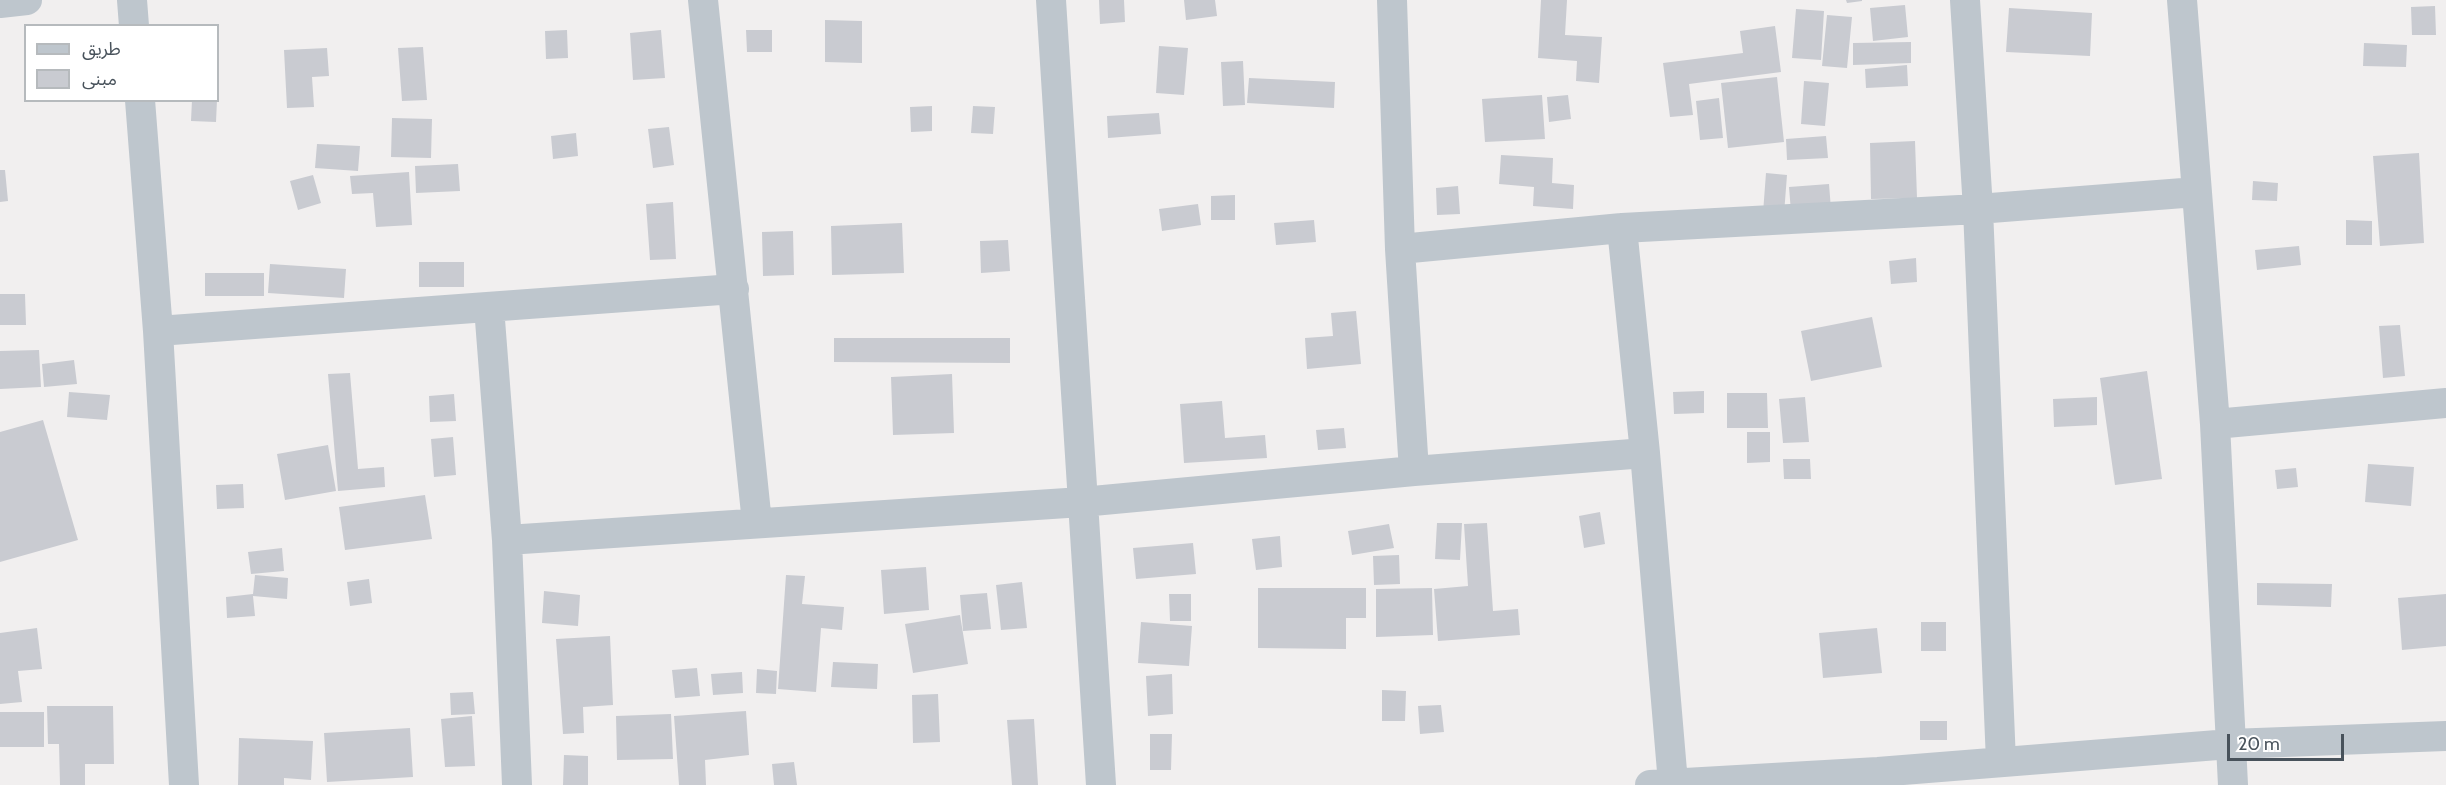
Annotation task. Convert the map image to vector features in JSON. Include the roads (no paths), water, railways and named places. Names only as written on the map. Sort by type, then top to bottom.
[{"type":"street","points":[[0,3],[27,0]]},
{"type":"street","points":[[132,0],[134,24]]},
{"type":"street","points":[[703,0],[757,523]]},
{"type":"street","points":[[1051,0],[1101,785]]},
{"type":"street","points":[[1392,0],[1400,249],[1414,471]]},
{"type":"street","points":[[1965,0],[1978,209],[2001,762]]},
{"type":"street","points":[[2182,0],[2215,424],[2233,785]]},
{"type":"street","points":[[140,102],[158,331],[184,785]]},
{"type":"street","points":[[1400,249],[1622,228],[1978,209],[2196,192]]},
{"type":"street","points":[[1622,228],[1645,453],[1661,784],[1879,779],[2001,762],[2230,744],[2446,736]]},
{"type":"street","points":[[158,331],[734,290]]},
{"type":"street","points":[[489,307],[507,540],[517,785]]},
{"type":"street","points":[[2215,424],[2446,403]]},
{"type":"street","points":[[507,540],[1082,502],[1414,471],[1645,453]]}]
